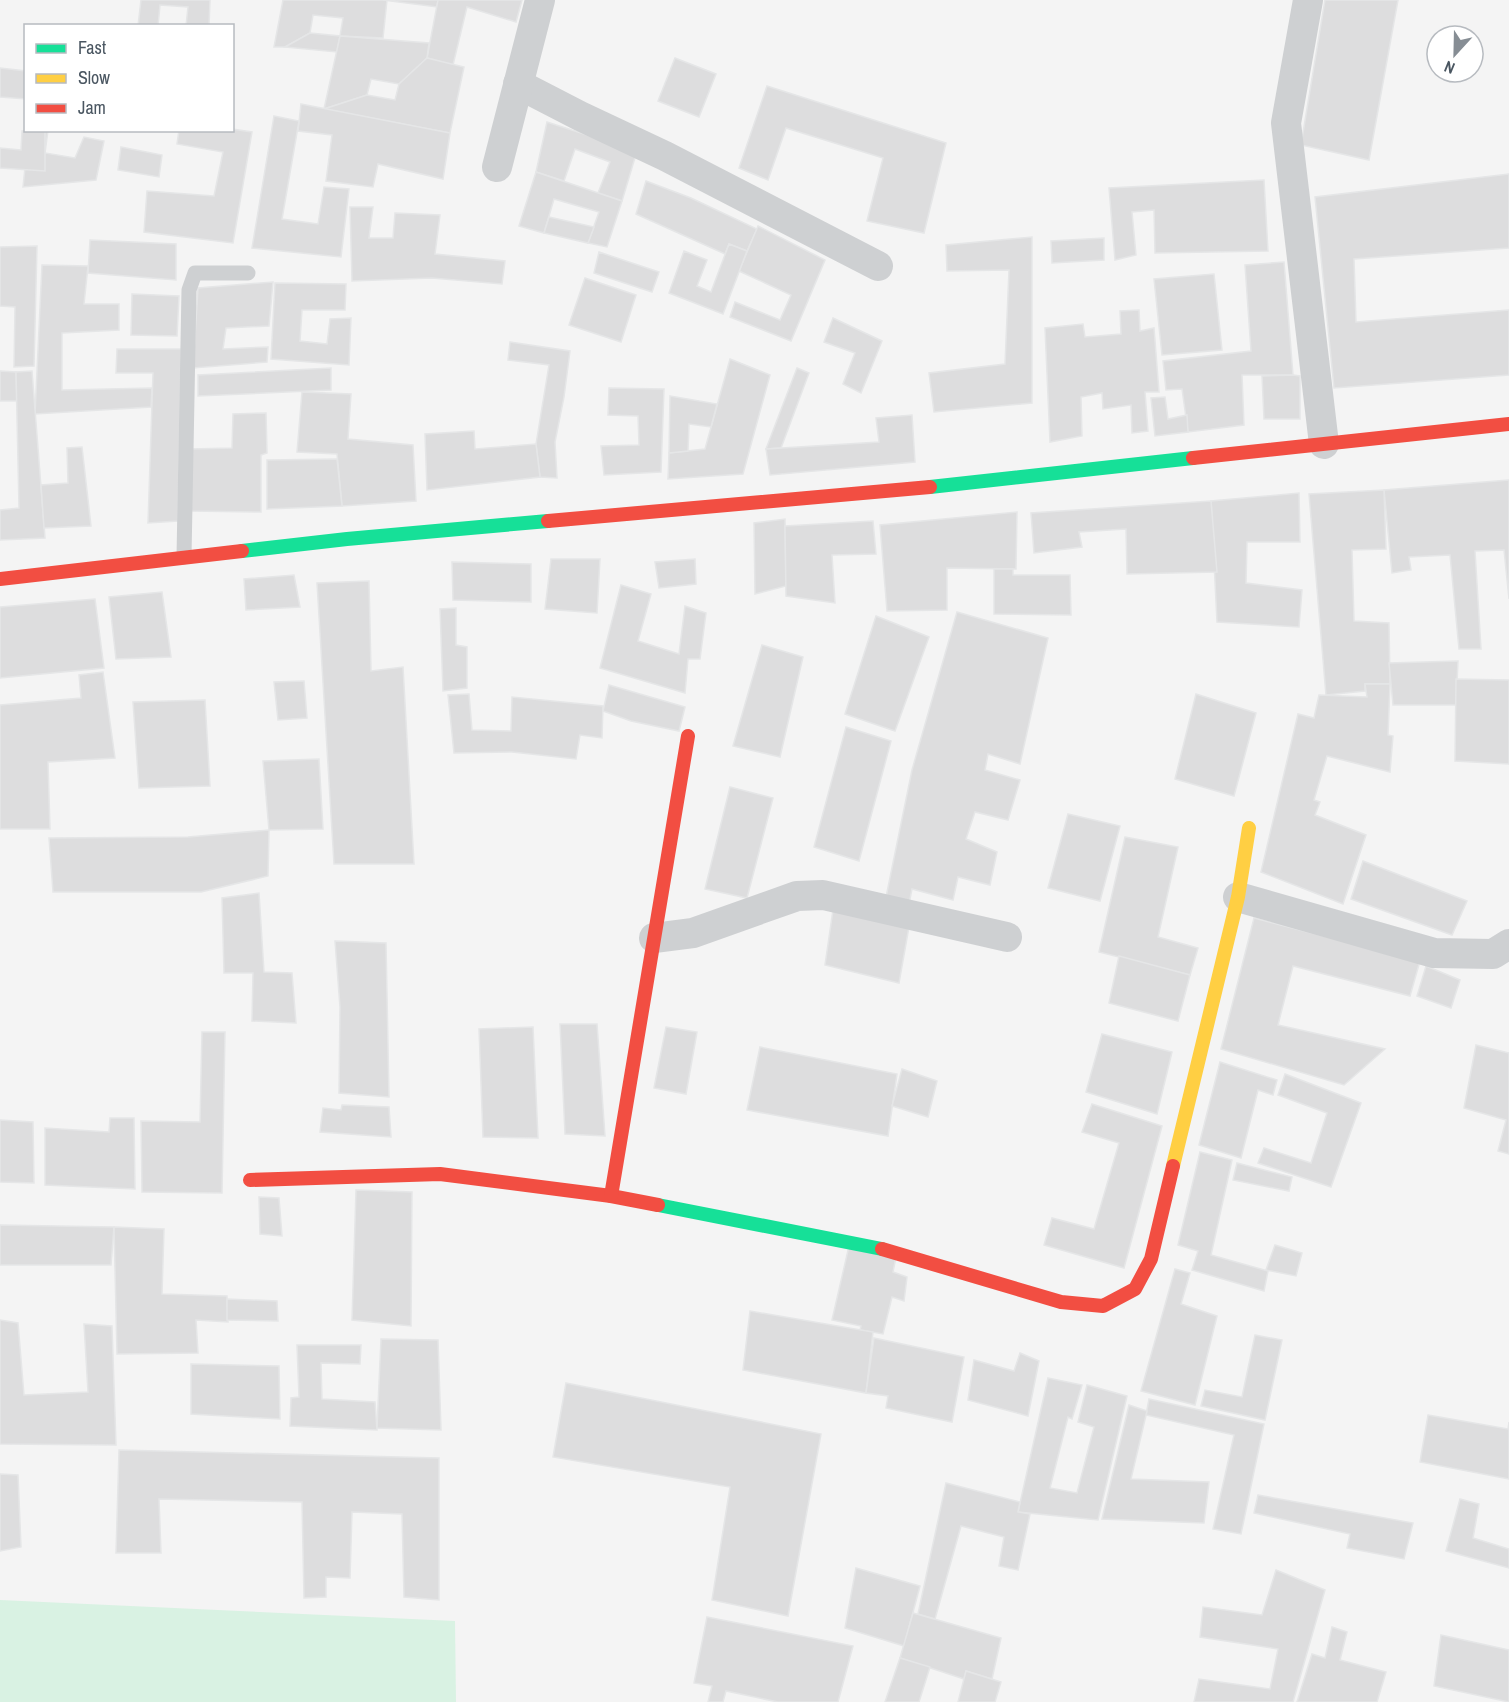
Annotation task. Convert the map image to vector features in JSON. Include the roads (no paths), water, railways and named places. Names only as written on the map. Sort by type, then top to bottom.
[{"type":"street","points":[[497,167],[540,0]]},
{"type":"street","points":[[1308,0],[1286,123],[1324,444]]},
{"type":"street","points":[[518,84],[665,156],[878,266]]},
{"type":"street","points":[[0,579],[347,538],[904,490],[1509,423]]},
{"type":"street","points":[[611,1196],[688,736]]},
{"type":"street","points":[[250,1180],[440,1174],[611,1196],[870,1246],[1061,1302],[1103,1306],[1135,1289],[1151,1259],[1238,897],[1250,828]]},
{"type":"street","points":[[654,938],[693,933],[797,896],[824,895],[1008,937]]},
{"type":"street","points":[[1238,897],[1434,953],[1492,954],[1509,944]]},
{"type":"lane","points":[[184,557],[189,290],[195,273],[248,273]]}]
